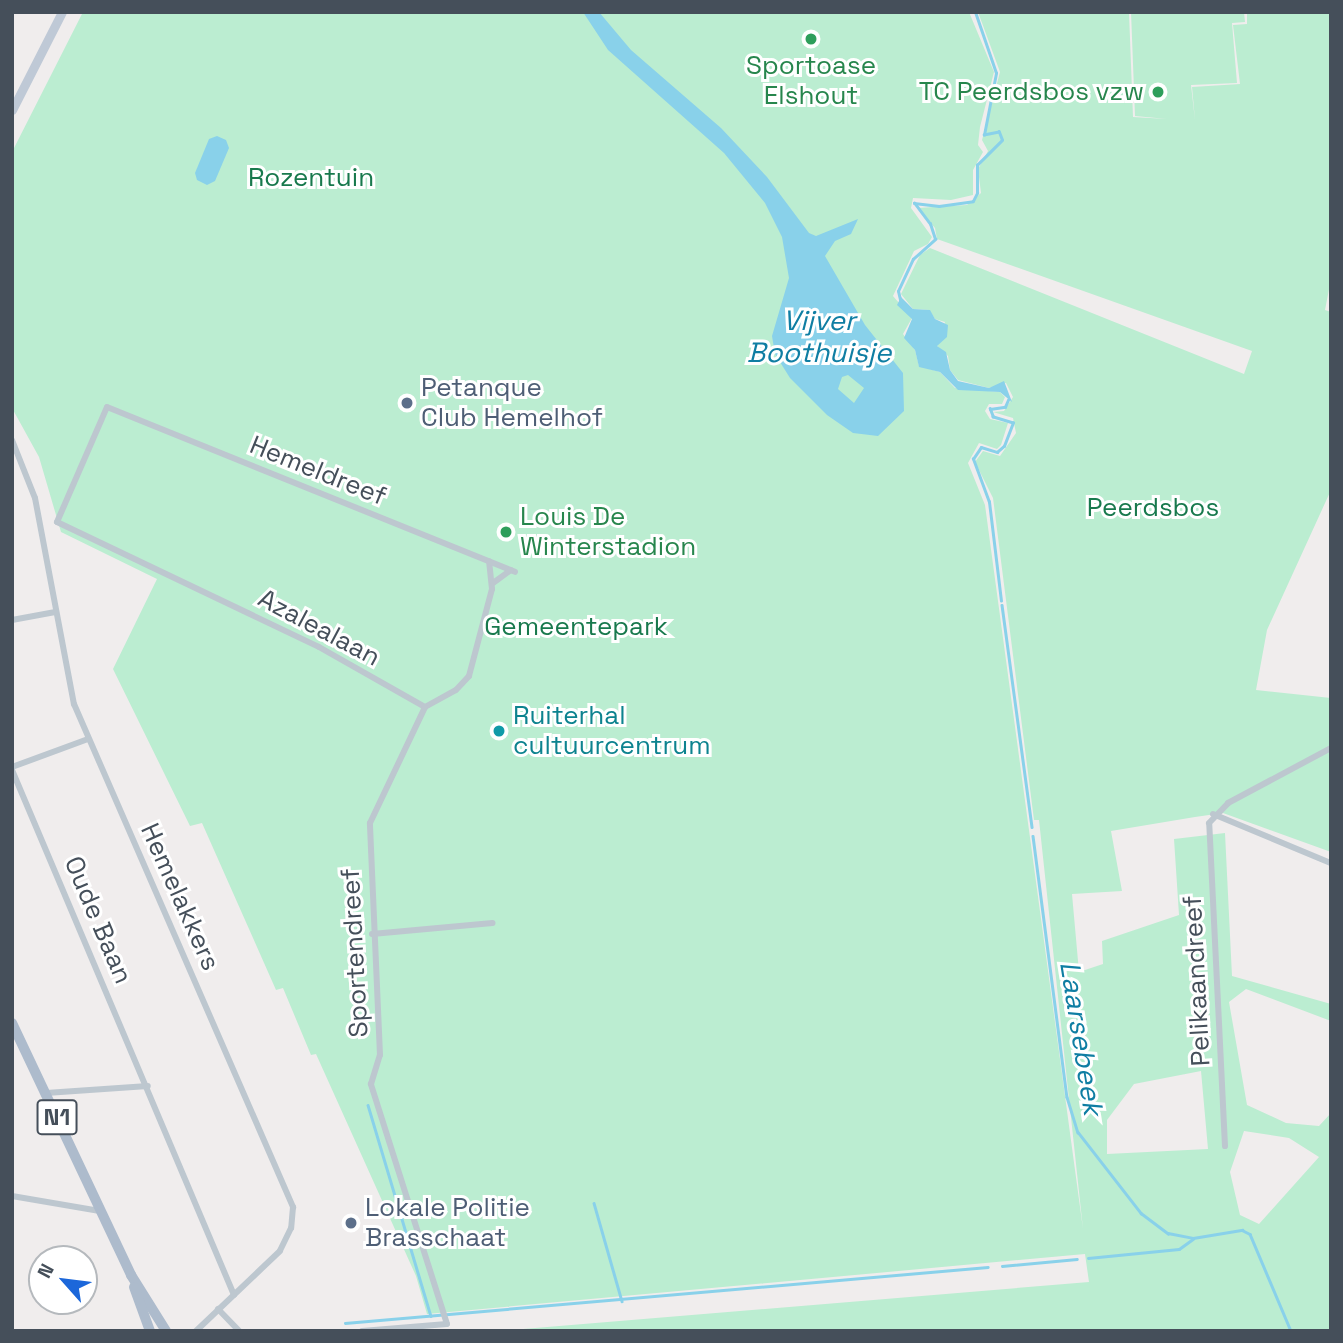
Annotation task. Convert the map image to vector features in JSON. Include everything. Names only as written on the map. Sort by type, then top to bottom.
[{"type":"main road","points":[[12,110],[62,12]]},
{"type":"main road","name":"N1","points":[[12,1023],[131,1275],[150,1331]]},
{"type":"main road","name":"N1","points":[[131,1275],[166,1331]]},
{"type":"street","name":"Hemeldreef","points":[[57,522],[107,407],[513,571],[493,583]]},
{"type":"street","name":"Hemelakkers","points":[[12,440],[31,483],[41,525],[69,687],[88,739],[291,1200],[292,1223],[284,1246],[196,1331]]},
{"type":"street","points":[[41,525],[57,522]]},
{"type":"street","name":"Azalealaan","points":[[57,522],[319,647],[425,707]]},
{"type":"street","points":[[425,707],[456,690],[469,676],[493,583],[489,561]]},
{"type":"street","points":[[12,620],[55,612]]},
{"type":"street","name":"Sportendreef","points":[[362,1331],[446,1321],[373,1093],[372,1072],[380,1055],[372,934],[371,814],[425,707]]},
{"type":"street","name":"Oude Baan","points":[[88,739],[12,768],[234,1295]]},
{"type":"street","points":[[1213,814],[1331,748]]},
{"type":"street","points":[[1213,814],[1331,863]]},
{"type":"street","name":"Pelikaandreef","points":[[1213,814],[1209,823],[1225,1146]]},
{"type":"street","points":[[372,934],[494,923]]},
{"type":"street","points":[[46,1093],[148,1086]]},
{"type":"street","points":[[12,1196],[101,1211]]},
{"type":"street","points":[[218,1309],[239,1331]]},
{"type":"green space","name":"Gemeentepark","points":[[83,12],[969,12],[994,72],[980,127],[978,145],[983,152],[973,170],[973,195],[951,200],[913,198],[911,208],[932,237],[928,244],[914,251],[893,296],[912,318],[903,334],[915,350],[919,366],[940,372],[955,388],[1000,392],[1005,397],[1002,404],[989,404],[985,411],[990,419],[1008,423],[1001,445],[997,449],[979,443],[968,463],[985,505],[1083,1229],[1039,820],[1034,820],[993,498],[975,462],[983,451],[1000,456],[1016,433],[1013,418],[993,412],[1004,411],[1013,397],[1006,383],[989,388],[958,380],[950,370],[948,356],[937,346],[945,322],[935,319],[929,310],[913,309],[901,294],[920,255],[930,248],[1244,374],[1252,351],[937,239],[935,228],[917,208],[967,205],[981,193],[978,169],[988,151],[982,140],[1000,72],[978,12],[1129,12],[1133,117],[1167,119],[1135,116],[1131,12],[1244,12],[1245,22],[1232,23],[1237,83],[1191,85],[1195,120],[1192,87],[1240,84],[1233,25],[1247,24],[1247,12],[1331,12],[1331,279],[1325,310],[1331,312],[1331,490],[1267,630],[1256,690],[1331,698],[1331,852],[1223,813],[1195,817],[1111,831],[1122,891],[1072,894],[1079,972],[1103,964],[1102,941],[1179,915],[1174,839],[1225,833],[1232,976],[1331,1004],[1331,1021],[1246,989],[1229,1002],[1247,1105],[1286,1123],[1319,1126],[1331,1113],[1331,1331],[500,1331],[1089,1282],[1085,1254],[427,1314],[416,1276],[316,1054],[311,1055],[283,988],[276,990],[202,823],[190,826],[113,669],[157,579],[61,532],[39,457],[12,408],[12,152]],"holes":[[[1201,1071],[1208,1149],[1107,1154],[1107,1120],[1134,1084]],[[1244,1131],[1289,1138],[1319,1157],[1259,1224],[1240,1215],[1230,1172]]]},
{"type":"water","name":"Vijver Boothuisje","points":[[583,12],[599,12],[631,50],[721,128],[767,177],[809,233],[816,236],[858,219],[851,234],[835,241],[825,256],[865,325],[903,373],[904,411],[878,436],[853,433],[827,415],[790,378],[775,354],[772,336],[789,278],[782,237],[765,203],[724,153],[608,50]],"holes":[[[848,375],[864,388],[854,403],[838,389],[842,377]]]},
{"type":"water","points":[[217,136],[226,140],[229,148],[215,181],[207,185],[197,180],[195,173],[209,139]]},
{"type":"water","points":[[901,297],[913,309],[930,310],[935,319],[948,325],[947,337],[937,346],[946,352],[950,370],[958,381],[989,388],[1004,381],[1012,402],[1000,392],[958,390],[940,372],[919,367],[915,350],[904,338],[912,319],[897,305]]},
{"type":"waterway","name":"Laarsebeek","points":[[901,304],[898,291],[913,259],[935,239],[930,224],[914,203],[939,206],[973,201],[977,193],[977,165],[1002,140],[999,132],[984,135],[996,73],[975,12]]},
{"type":"waterway","name":"Laarsebeek","points":[[1001,601],[989,502],[973,459],[981,447],[997,452],[1004,446],[1013,423],[993,417],[990,409],[1005,407],[1008,400]]},
{"type":"waterway","name":"Laarsebeek","points":[[1002,605],[1032,827]]},
{"type":"waterway","name":"Laarsebeek","points":[[1033,836],[1067,1097],[1078,1132],[1141,1213],[1168,1233],[1193,1238],[1242,1230],[1250,1234],[1291,1331]]},
{"type":"waterway","points":[[368,1105],[431,1316]]},
{"type":"waterway","points":[[594,1203],[622,1301]]},
{"type":"waterway","points":[[1088,1258],[1179,1249],[1193,1239]]},
{"type":"waterway","points":[[1002,1266],[1077,1259]]},
{"type":"waterway","points":[[345,1323],[988,1267]]},
{"type":"place","name":"Sportoase Elshout","points":[[811,39]]},
{"type":"place","name":"TC Peerdsbos vzw","points":[[1158,92]]},
{"type":"place","name":"Petanque Club Hemelhof","points":[[407,403]]},
{"type":"place","name":"Louis De Winterstadion","points":[[506,532]]},
{"type":"place","name":"Ruiterhal cultuurcentrum","points":[[499,731]]},
{"type":"place","name":"Lokale Politie Brasschaat","points":[[351,1223]]},
{"type":"park label","name":"Rozentuin","points":[[311,178]]},
{"type":"park label","name":"Peerdsbos","points":[[1153,508]]}]
